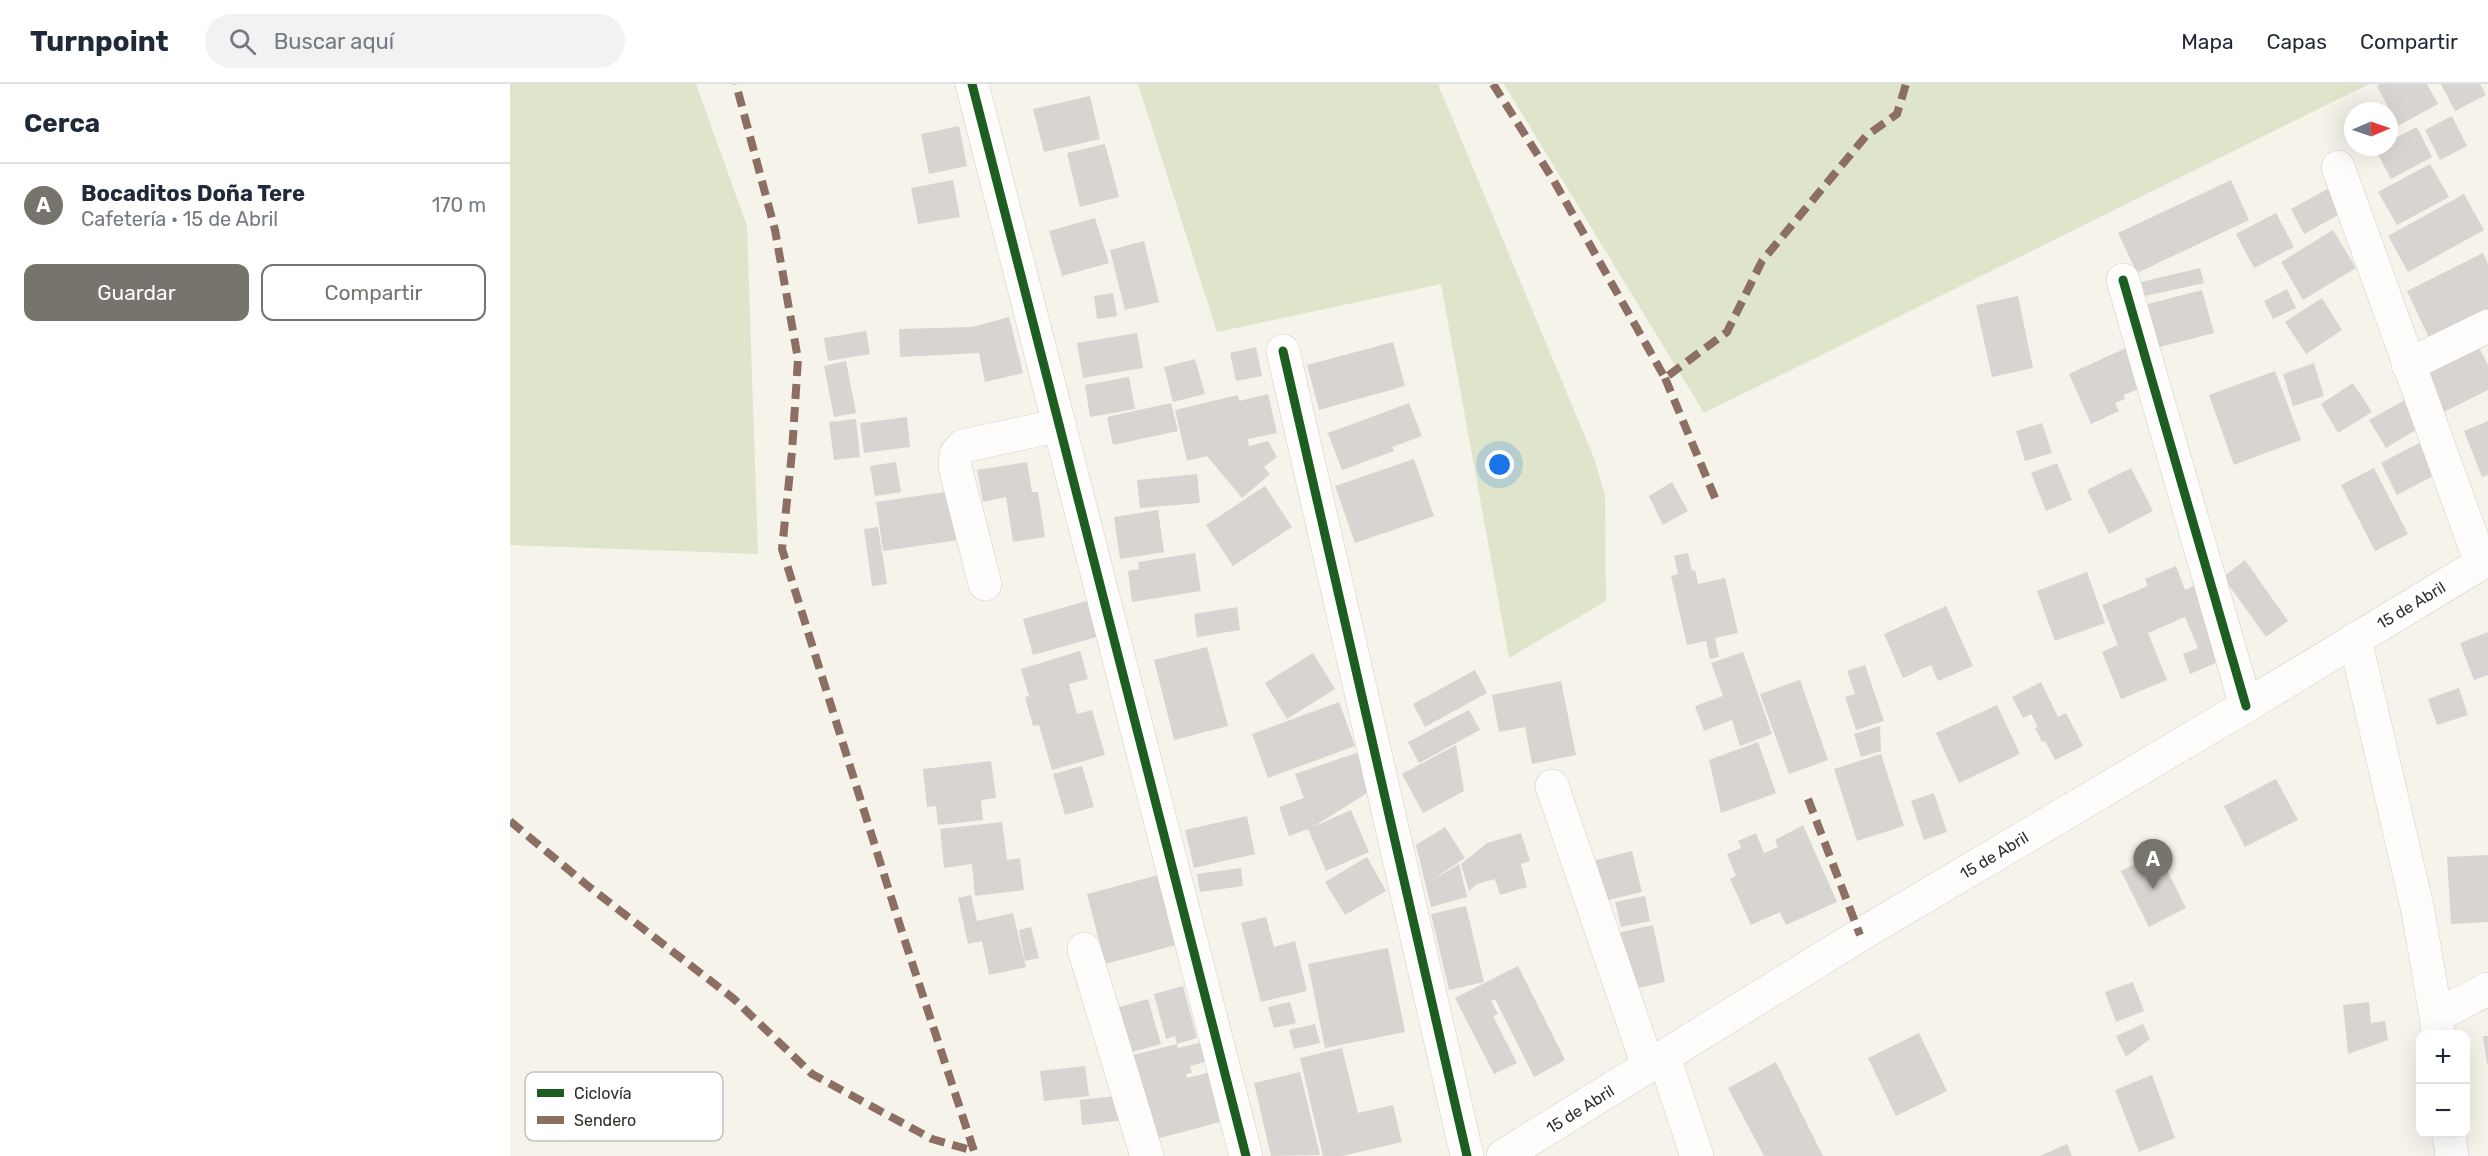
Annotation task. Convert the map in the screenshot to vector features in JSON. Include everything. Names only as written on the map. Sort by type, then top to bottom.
[{"type":"street","points":[[972,84],[1246,1156]]},
{"type":"street","points":[[2338,167],[2408,366],[2484,561]]},
{"type":"street","points":[[2123,280],[2246,706]]},
{"type":"street","points":[[2408,366],[2488,326]]},
{"type":"street","points":[[1283,351],[1467,1156]]},
{"type":"street","points":[[985,584],[955,467],[956,454],[963,446],[1060,425]]},
{"type":"street","name":"15 de Abril","points":[[1503,1156],[1870,929],[2246,706],[2484,561]]},
{"type":"street","points":[[2355,639],[2418,911],[2437,1025],[2488,988]]},
{"type":"street","points":[[1552,786],[1656,1062],[1697,1156]]},
{"type":"street","points":[[1084,949],[1147,1156]]},
{"type":"street","points":[[2450,1138],[2452,1156]]},
{"type":"green space","points":[[510,84],[696,84],[747,226],[758,554],[510,545]]},
{"type":"green space","points":[[1138,84],[1438,84],[1594,458],[1605,495],[1606,601],[1509,658],[1441,284],[1217,332]]},
{"type":"green space","points":[[1504,84],[2369,84],[1704,413]]},
{"type":"building","points":[[2380,84],[2427,84],[2438,104],[2398,126],[2398,102],[2385,102],[2377,86]]},
{"type":"building","points":[[2441,84],[2480,84],[2486,95],[2455,111]]},
{"type":"building","points":[[1090,96],[1100,139],[1044,152],[1033,109]]},
{"type":"building","points":[[2452,116],[2467,146],[2440,160],[2425,130]]},
{"type":"building","points":[[959,126],[967,166],[929,174],[921,134]]},
{"type":"building","points":[[2417,127],[2432,157],[2391,179],[2379,156],[2398,156],[2398,136]]},
{"type":"building","points":[[1105,144],[1119,197],[1080,207],[1067,153]]},
{"type":"building","points":[[2430,164],[2449,197],[2397,225],[2378,192]]},
{"type":"building","points":[[953,180],[960,217],[918,224],[911,188]]},
{"type":"building","points":[[2231,180],[2249,220],[2137,273],[2118,233]]},
{"type":"building","points":[[2333,186],[2347,210],[2304,234],[2291,209]]},
{"type":"building","points":[[2464,194],[2484,230],[2408,272],[2388,236]]},
{"type":"building","points":[[2276,213],[2294,247],[2254,268],[2236,234]]},
{"type":"building","points":[[1095,218],[1109,263],[1062,276],[1049,231]]},
{"type":"building","points":[[2333,230],[2356,268],[2303,300],[2281,262]]},
{"type":"building","points":[[1144,241],[1159,302],[1125,310],[1110,250]]},
{"type":"building","points":[[2483,253],[2488,264],[2488,315],[2431,342],[2407,291]]},
{"type":"building","points":[[2200,268],[2204,283],[2145,296],[2141,282]]},
{"type":"building","points":[[2287,289],[2296,308],[2273,319],[2264,301]]},
{"type":"building","points":[[2202,290],[2214,333],[2156,348],[2144,305]]},
{"type":"building","points":[[1113,293],[1117,316],[1097,319],[1094,296]]},
{"type":"building","points":[[2018,296],[2033,368],[1992,377],[1976,305]]},
{"type":"building","points":[[2322,298],[2342,330],[2306,354],[2285,322]]},
{"type":"building","points":[[1009,317],[1023,373],[985,382],[979,353],[900,357],[899,329],[972,327]]},
{"type":"building","points":[[866,331],[870,354],[828,361],[824,338]]},
{"type":"building","points":[[1137,333],[1143,368],[1083,378],[1077,343]]},
{"type":"building","points":[[2475,340],[2488,365],[2488,390],[2444,412],[2422,367]]},
{"type":"building","points":[[1393,342],[1405,386],[1319,410],[1307,365]]},
{"type":"building","points":[[1256,347],[1262,376],[1236,381],[1230,353]]},
{"type":"building","points":[[2126,348],[2143,387],[2124,395],[2125,399],[2115,403],[2119,411],[2091,424],[2069,374]]},
{"type":"building","points":[[1195,359],[1205,394],[1173,402],[1164,367]]},
{"type":"building","points":[[846,361],[856,413],[834,417],[824,366]]},
{"type":"building","points":[[2314,363],[2324,396],[2293,406],[2283,374]]},
{"type":"building","points":[[2275,371],[2301,440],[2234,465],[2209,395]]},
{"type":"building","points":[[1129,377],[1135,409],[1090,417],[1085,385]]},
{"type":"building","points":[[2353,383],[2372,412],[2338,433],[2321,404]]},
{"type":"building","points":[[1268,394],[1277,433],[1248,439],[1249,446],[1268,441],[1277,457],[1264,467],[1270,474],[1242,498],[1207,456],[1187,461],[1175,410],[1238,395],[1239,401]]},
{"type":"building","points":[[2408,398],[2424,425],[2386,448],[2369,420]]},
{"type":"building","points":[[1171,403],[1178,431],[1113,445],[1107,417]]},
{"type":"building","points":[[1409,403],[1422,436],[1392,447],[1394,451],[1342,470],[1328,433]]},
{"type":"building","points":[[907,417],[910,447],[864,453],[860,423]]},
{"type":"building","points":[[856,419],[860,457],[834,460],[829,422]]},
{"type":"building","points":[[2488,421],[2488,475],[2482,477],[2464,431]]},
{"type":"building","points":[[2042,423],[2052,453],[2025,461],[2016,431]]},
{"type":"building","points":[[2423,441],[2439,473],[2397,495],[2381,463]]},
{"type":"building","points":[[1414,459],[1434,516],[1355,543],[1335,486]]},
{"type":"building","points":[[896,462],[901,492],[875,496],[870,466]]},
{"type":"building","points":[[1027,462],[1032,492],[1038,492],[1045,537],[1013,542],[1006,497],[983,502],[977,470]]},
{"type":"building","points":[[2057,463],[2072,500],[2046,511],[2031,473]]},
{"type":"building","points":[[2131,468],[2153,511],[2109,534],[2087,490]]},
{"type":"building","points":[[2374,468],[2408,534],[2375,551],[2341,485]]},
{"type":"building","points":[[1197,474],[1200,503],[1140,508],[1137,480]]},
{"type":"building","points":[[1672,482],[1688,511],[1663,525],[1649,496]]},
{"type":"building","points":[[1265,486],[1292,527],[1233,566],[1206,525]]},
{"type":"building","points":[[952,491],[959,540],[883,551],[876,502]]},
{"type":"building","points":[[1158,510],[1164,552],[1120,559],[1114,517]]},
{"type":"building","points":[[878,527],[887,584],[872,586],[864,529]]},
{"type":"building","points":[[1195,553],[1201,591],[1132,602],[1128,571],[1139,569],[1138,562]]},
{"type":"building","points":[[1688,553],[1698,584],[1725,578],[1738,633],[1715,638],[1719,657],[1710,659],[1706,641],[1687,645],[1671,576],[1678,574],[1674,556]]},
{"type":"building","points":[[2245,560],[2288,621],[2266,637],[2223,577]]},
{"type":"building","points":[[2176,566],[2185,590],[2198,584],[2225,659],[2190,674],[2183,654],[2198,648],[2185,617],[2148,633],[2167,680],[2121,699],[2102,652],[2118,645],[2102,605],[2148,586],[2145,579]]},
{"type":"building","points":[[2087,572],[2105,623],[2055,641],[2037,591]]},
{"type":"building","points":[[1090,600],[1100,636],[1033,655],[1023,619]]},
{"type":"building","points":[[1946,606],[1973,666],[1938,681],[1931,665],[1903,678],[1884,634]]},
{"type":"building","points":[[1237,607],[1240,630],[1197,637],[1194,614]]},
{"type":"building","points":[[2488,632],[2488,675],[2474,680],[2460,643]]},
{"type":"building","points":[[1207,647],[1228,726],[1174,740],[1154,660]]},
{"type":"building","points":[[1080,651],[1088,679],[1069,684],[1077,714],[1092,710],[1105,755],[1052,770],[1039,725],[1033,726],[1025,697],[1029,696],[1021,669]]},
{"type":"building","points":[[1743,652],[1772,734],[1740,746],[1732,720],[1704,731],[1695,706],[1723,696],[1711,663]]},
{"type":"building","points":[[1313,653],[1335,689],[1287,719],[1265,683]]},
{"type":"building","points":[[1865,665],[1884,721],[1856,730],[1845,697],[1855,694],[1847,671]]},
{"type":"building","points":[[1475,670],[1487,693],[1425,727],[1413,704]]},
{"type":"building","points":[[1800,680],[1828,760],[1789,774],[1760,694]]},
{"type":"building","points":[[1561,681],[1576,755],[1532,764],[1525,727],[1499,732],[1492,695]]},
{"type":"building","points":[[2041,682],[2058,717],[2066,713],[2083,746],[2055,760],[2045,741],[2042,742],[2031,714],[2023,718],[2012,697]]},
{"type":"building","points":[[2459,688],[2468,715],[2437,725],[2428,699]]},
{"type":"building","points":[[1339,702],[1355,746],[1268,778],[1252,734]]},
{"type":"building","points":[[1997,705],[2020,754],[1959,783],[1936,733]]},
{"type":"building","points":[[1469,710],[1480,730],[1419,763],[1408,742]]},
{"type":"building","points":[[1880,726],[1881,751],[1861,757],[1854,734]]},
{"type":"building","points":[[1758,742],[1776,793],[1721,813],[1709,760]]},
{"type":"building","points":[[1456,745],[1464,791],[1423,813],[1402,774]]},
{"type":"building","points":[[1359,752],[1372,790],[1313,827],[1351,810],[1369,852],[1326,871],[1308,829],[1289,836],[1279,807],[1304,798],[1295,774]]},
{"type":"building","points":[[1881,754],[1904,826],[1857,841],[1834,769]]},
{"type":"building","points":[[991,761],[996,798],[981,800],[983,820],[938,825],[936,806],[927,807],[923,769]]},
{"type":"building","points":[[1082,766],[1094,807],[1065,815],[1053,774]]},
{"type":"building","points":[[2276,779],[2298,820],[2245,847],[2224,806]]},
{"type":"building","points":[[1934,793],[1947,832],[1924,840],[1911,801]]},
{"type":"building","points":[[1247,816],[1255,854],[1194,868],[1185,830]]},
{"type":"building","points":[[1002,822],[1007,860],[1020,858],[1024,890],[975,896],[972,864],[944,868],[940,829]]},
{"type":"building","points":[[1803,825],[1837,902],[1786,925],[1780,912],[1751,925],[1730,879],[1736,876],[1727,854],[1741,848],[1738,841],[1756,833],[1764,853],[1778,847],[1775,840]]},
{"type":"building","points":[[1445,827],[1465,858],[1429,882],[1459,864],[1467,897],[1431,907],[1416,845]]},
{"type":"building","points":[[1521,833],[1530,861],[1521,864],[1527,887],[1500,895],[1495,879],[1477,884],[1469,891],[1461,864],[1487,843]]},
{"type":"building","points":[[1632,851],[1642,892],[1595,903],[1585,863]]},
{"type":"building","points":[[2158,852],[2186,908],[2149,927],[2121,871]]},
{"type":"building","points":[[2488,855],[2488,922],[2451,924],[2447,857]]},
{"type":"building","points":[[1367,857],[1386,891],[1345,915],[1325,882]]},
{"type":"building","points":[[1241,868],[1243,886],[1200,892],[1197,874]]},
{"type":"building","points":[[1162,874],[1180,944],[1105,964],[1087,894]]},
{"type":"building","points":[[971,895],[977,921],[1013,913],[1026,967],[989,975],[982,941],[968,944],[958,898]]},
{"type":"building","points":[[1645,896],[1650,921],[1621,927],[1615,902]]},
{"type":"building","points":[[1466,906],[1484,982],[1449,990],[1431,914]]},
{"type":"building","points":[[1266,917],[1274,947],[1295,941],[1307,991],[1261,1002],[1241,923]]},
{"type":"building","points":[[1653,925],[1665,982],[1629,990],[1617,933]]},
{"type":"building","points":[[1031,927],[1039,958],[1025,961],[1019,930]]},
{"type":"building","points":[[1388,948],[1405,1032],[1325,1048],[1308,964]]},
{"type":"building","points":[[1518,966],[1565,1060],[1534,1077],[1495,999],[1491,1001],[1498,1014],[1493,1016],[1517,1063],[1494,1074],[1455,998]]},
{"type":"building","points":[[2133,982],[2144,1011],[2116,1022],[2105,992]]},
{"type":"building","points":[[1183,986],[1197,1038],[1177,1044],[1175,1036],[1166,1039],[1154,994]]},
{"type":"building","points":[[1148,999],[1161,1044],[1125,1054],[1112,1009]]},
{"type":"building","points":[[1290,1002],[1296,1023],[1274,1028],[1268,1007]]},
{"type":"building","points":[[2369,1002],[2371,1023],[2385,1021],[2388,1040],[2348,1054],[2343,1005]]},
{"type":"building","points":[[1315,1024],[1320,1043],[1294,1049],[1289,1030]]},
{"type":"building","points":[[2143,1024],[2150,1039],[2126,1057],[2116,1036]]},
{"type":"building","points":[[1919,1033],[1947,1091],[1896,1116],[1868,1058]]},
{"type":"building","points":[[2483,1036],[2488,1036],[2488,1064],[2487,1064]]},
{"type":"building","points":[[1203,1042],[1208,1061],[1190,1066],[1192,1073],[1186,1074],[1187,1078],[1211,1072],[1224,1121],[1152,1140],[1129,1056],[1177,1044],[1178,1048]]},
{"type":"building","points":[[1342,1048],[1358,1113],[1393,1105],[1402,1142],[1342,1156],[1323,1156],[1300,1058]]},
{"type":"building","points":[[1776,1062],[1823,1156],[1764,1156],[1728,1088]]},
{"type":"building","points":[[1085,1066],[1089,1096],[1044,1101],[1040,1071]]},
{"type":"building","points":[[1300,1072],[1320,1155],[1271,1156],[1254,1083]]},
{"type":"building","points":[[2152,1075],[2175,1138],[2139,1152],[2115,1090]]},
{"type":"building","points":[[1124,1095],[1126,1120],[1082,1125],[1080,1100]]},
{"type":"building","points":[[2067,1144],[2072,1156],[2040,1156]]},
{"type":"marked path","points":[[510,821],[588,886],[734,999],[812,1074],[932,1139],[974,1151],[902,932],[782,549],[792,452],[798,359],[775,230],[736,84]]},
{"type":"marked path","points":[[1493,84],[1554,181],[1665,378],[1727,332],[1762,261],[1866,136],[1897,114],[1906,84]]},
{"type":"marked path","points":[[1665,378],[1718,505]]},
{"type":"marked path","points":[[1808,799],[1860,935]]},
{"type":"cycle path","points":[[972,84],[1246,1156]]},
{"type":"cycle path","points":[[2123,280],[2246,706]]},
{"type":"cycle path","points":[[1283,351],[1467,1156]]},
{"type":"place","name":"Bocaditos Doña Tere","points":[[2153,889]]}]
